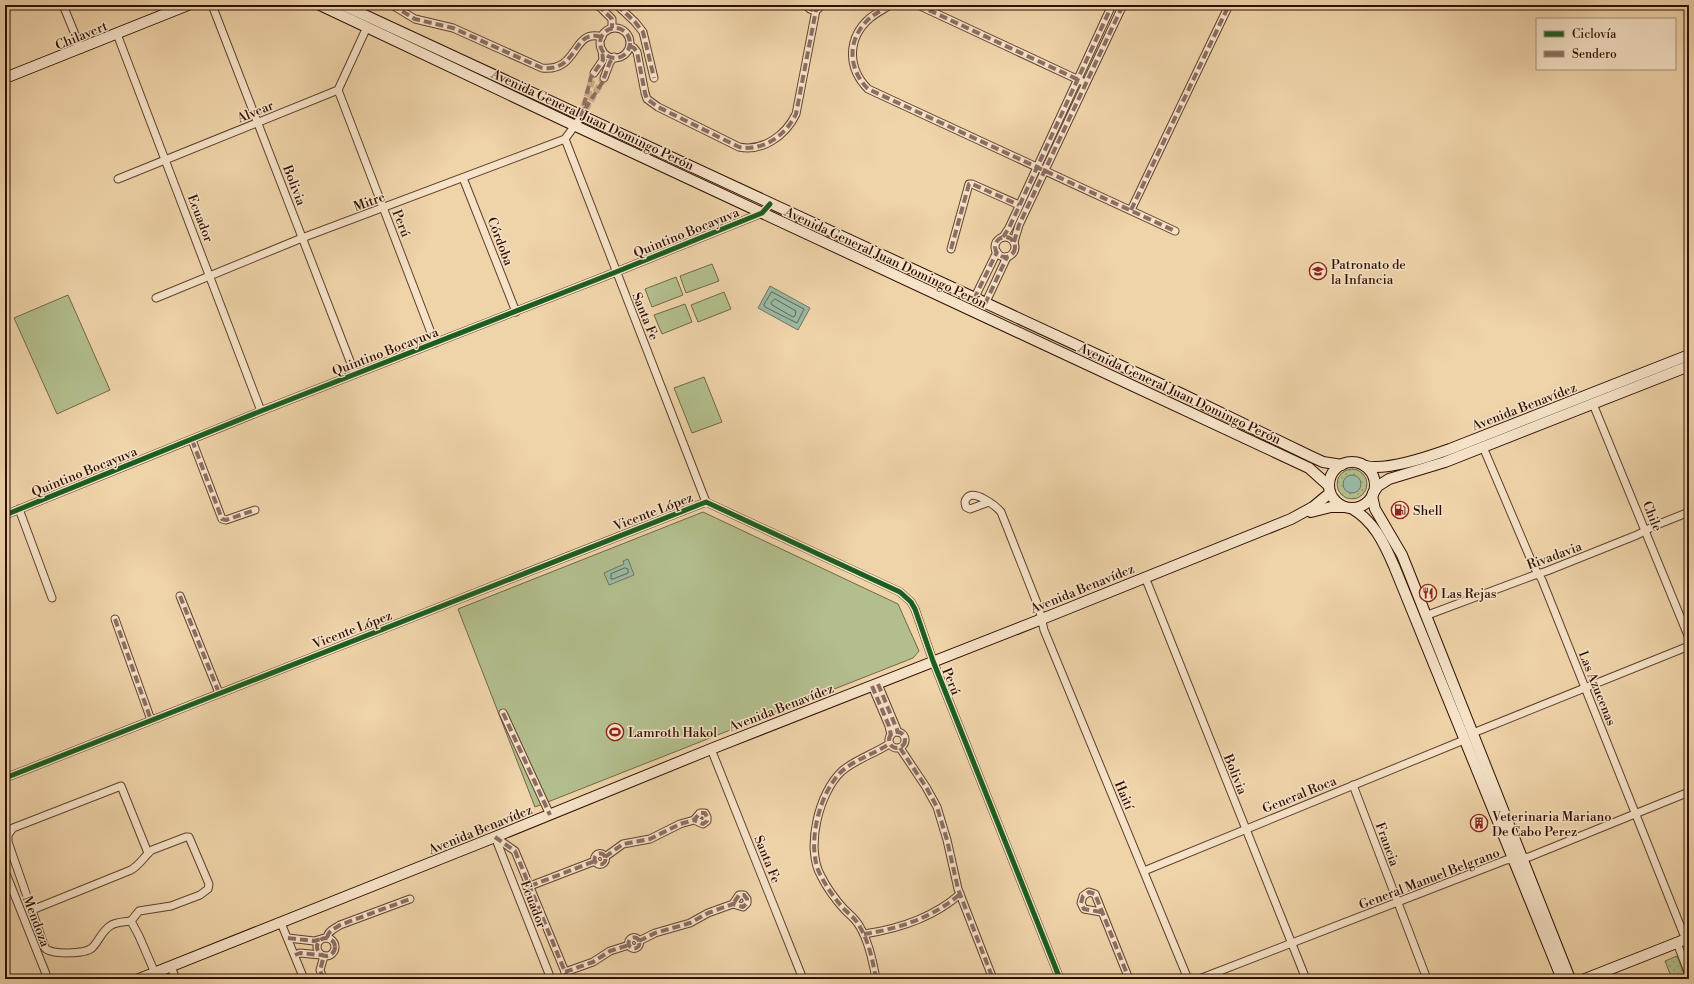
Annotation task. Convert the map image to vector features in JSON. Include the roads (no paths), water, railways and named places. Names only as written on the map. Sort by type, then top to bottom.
[{"type":"main road","name":"Chilavert","points":[[5,78],[81,49],[188,5]]},
{"type":"main road","name":"Avenida General Juan Domingo Perón","points":[[320,5],[1310,468],[1330,489]]},
{"type":"main road","name":"Avenida General Juan Domingo Perón","points":[[343,5],[1188,397],[1310,456],[1324,462],[1342,465]]},
{"type":"main road","name":"Avenida Benavídez","points":[[1365,466],[1381,468],[1428,457],[1689,355]]},
{"type":"main road","name":"Avenida Benavídez","points":[[1372,494],[1378,486],[1388,479],[1445,462],[1689,366]]},
{"type":"main road","points":[[1562,979],[1517,859],[1472,734],[1426,616],[1402,556],[1375,509],[1372,494],[1374,478],[1365,466],[1354,462],[1342,465],[1332,473],[1330,489],[1336,501],[1360,513],[1371,524],[1387,550],[1464,740],[1517,859],[1570,979]]},
{"type":"main road","name":"Avenida Benavídez","points":[[139,979],[1299,515],[1313,507],[1330,489]]},
{"type":"main road","points":[[1348,507],[1363,505],[1372,494]]},
{"type":"main road","name":"Avenida Benavídez","points":[[1299,515],[1331,507],[1348,507]]},
{"type":"main road","points":[[1585,979],[1684,940]]},
{"type":"street","points":[[63,5],[81,49]]},
{"type":"street","name":"Bolivia","points":[[212,5],[355,374]]},
{"type":"street","points":[[392,5],[415,19],[453,28],[542,68],[555,68],[566,62],[579,44],[589,36],[595,35],[602,37]]},
{"type":"street","points":[[598,5],[612,19],[612,28]]},
{"type":"street","points":[[617,5],[638,25],[643,32],[654,78]]},
{"type":"street","points":[[630,46],[637,52],[647,99],[658,107],[739,147],[749,149],[762,146],[779,136],[791,124],[796,114],[819,8],[811,10],[807,5]]},
{"type":"street","points":[[890,5],[870,18],[856,35],[852,59],[860,81],[868,89],[1175,231]]},
{"type":"street","points":[[918,5],[1086,83]]},
{"type":"street","points":[[974,299],[997,252],[997,240],[1003,237],[1009,228],[1112,5]]},
{"type":"street","points":[[985,304],[1007,257],[1015,251],[1014,242],[1019,225],[1123,5]]},
{"type":"street","points":[[1131,210],[1229,5]]},
{"type":"street","points":[[626,32],[638,25]]},
{"type":"street","points":[[338,90],[367,28]]},
{"type":"street","points":[[594,73],[602,60],[600,41],[604,33],[612,28],[621,29],[629,36],[630,46],[624,55],[614,58],[610,62],[604,78]]},
{"type":"street","name":"Ecuador","points":[[117,34],[262,411]]},
{"type":"street","points":[[602,50],[614,58]]},
{"type":"street","name":"Alvear","points":[[118,179],[338,90]]},
{"type":"street","name":"Perú","points":[[338,90],[436,343]]},
{"type":"street","points":[[565,139],[581,116]]},
{"type":"street","name":"Mitre","points":[[156,298],[302,238],[565,139]]},
{"type":"street","name":"Santa Fe","points":[[565,139],[706,502]]},
{"type":"street","name":"Córdoba","points":[[463,178],[516,312]]},
{"type":"street","points":[[951,249],[970,184],[1019,205]]},
{"type":"street","name":"Quintino Bocayuva","points":[[5,515],[262,411],[516,312],[762,213],[770,204]]},
{"type":"street","points":[[1003,237],[1010,238],[1014,242]]},
{"type":"street","points":[[997,252],[1000,256],[1007,257]]},
{"type":"street","name":"Chile","points":[[1593,404],[1689,638]]},
{"type":"street","points":[[192,440],[222,519],[226,520],[255,510]]},
{"type":"street","name":"Las Azucenas","points":[[1483,447],[1538,574],[1635,813],[1684,940],[1689,974]]},
{"type":"street","name":"Perú","points":[[706,502],[900,592],[911,602],[915,609],[933,661],[1060,979]]},
{"type":"street","name":"Vicente López","points":[[5,778],[706,502]]},
{"type":"street","name":"Haití","points":[[989,502],[1002,512],[1039,608],[1044,630],[1188,979]]},
{"type":"street","points":[[19,510],[52,598]]},
{"type":"street","name":"Rivadavia","points":[[1426,616],[1623,541],[1689,512]]},
{"type":"street","name":"Bolivia","points":[[1145,577],[1306,979]]},
{"type":"street","points":[[180,596],[219,693]]},
{"type":"street","points":[[115,619],[151,720]]},
{"type":"street","points":[[1472,734],[1689,646]]},
{"type":"street","points":[[875,685],[898,732],[903,735],[906,740],[904,745],[900,748],[892,748],[889,744],[891,735],[889,726],[875,685]]},
{"type":"street","points":[[503,713],[550,815]]},
{"type":"street","points":[[891,735],[898,732]]},
{"type":"street","name":"General Roca","points":[[1144,871],[1464,740]]},
{"type":"street","points":[[876,979],[864,934],[854,918],[831,892],[820,875],[816,858],[815,830],[820,810],[833,782],[841,772],[853,763],[889,744]]},
{"type":"street","points":[[900,748],[926,787],[937,807],[960,894],[993,979]]},
{"type":"street","name":"Santa Fe","points":[[711,749],[803,979]]},
{"type":"street","name":"Francia","points":[[1353,785],[1427,979]]},
{"type":"street","points":[[32,910],[131,870],[139,865],[152,850],[186,837],[189,837],[209,884],[206,891],[184,902],[162,908],[139,911],[131,921],[110,926],[103,932],[92,948],[88,950],[57,952],[47,950],[45,948],[8,842],[8,834],[13,828],[121,786],[148,853]]},
{"type":"street","name":"General Manuel Belgrano","points":[[1199,979],[1506,860],[1517,859],[1689,792]]},
{"type":"street","points":[[530,886],[595,861],[597,864],[602,864],[606,860],[605,857],[623,844],[650,839],[680,824],[694,820]]},
{"type":"street","points":[[495,837],[515,852],[566,975],[593,962],[610,951],[629,945],[636,948],[639,941],[656,933],[690,923],[708,913],[733,904]]},
{"type":"street","name":"Ecuador","points":[[495,837],[551,979]]},
{"type":"street","name":"Mendoza","points":[[5,871],[48,979]]},
{"type":"street","points":[[864,934],[894,928],[934,912],[960,894]]},
{"type":"street","points":[[323,979],[320,970],[322,955],[317,947],[332,930],[340,925],[410,899]]},
{"type":"street","points":[[1101,912],[1129,979]]},
{"type":"street","points":[[131,921],[155,973]]},
{"type":"street","points":[[281,923],[304,979]]},
{"type":"street","points":[[288,938],[314,940],[324,939],[332,941],[335,949],[329,956],[300,953],[295,955]]},
{"type":"street","points":[[171,967],[176,979]]},
{"type":"water","points":[[770,286],[810,308],[798,330],[758,308]]},
{"type":"water","points":[[1352,475],[1358,478],[1361,484],[1358,490],[1352,493],[1346,490],[1343,484],[1346,478]]},
{"type":"water","points":[[628,559],[634,575],[609,585],[604,573],[624,564],[623,561]]},
{"type":"tunnel","points":[[581,117],[594,73]]},
{"type":"tunnel","points":[[585,110],[604,78]]},
{"type":"place","name":"Patronato de la Infancia","points":[[1318,271]]},
{"type":"place","name":"Shell","points":[[1400,510]]},
{"type":"place","name":"Las Rejas","points":[[1428,593]]},
{"type":"place","name":"Lamroth Hakol","points":[[615,732]]},
{"type":"place","name":"Veterinaria Mariano De Cabo Perez","points":[[1479,823]]}]
